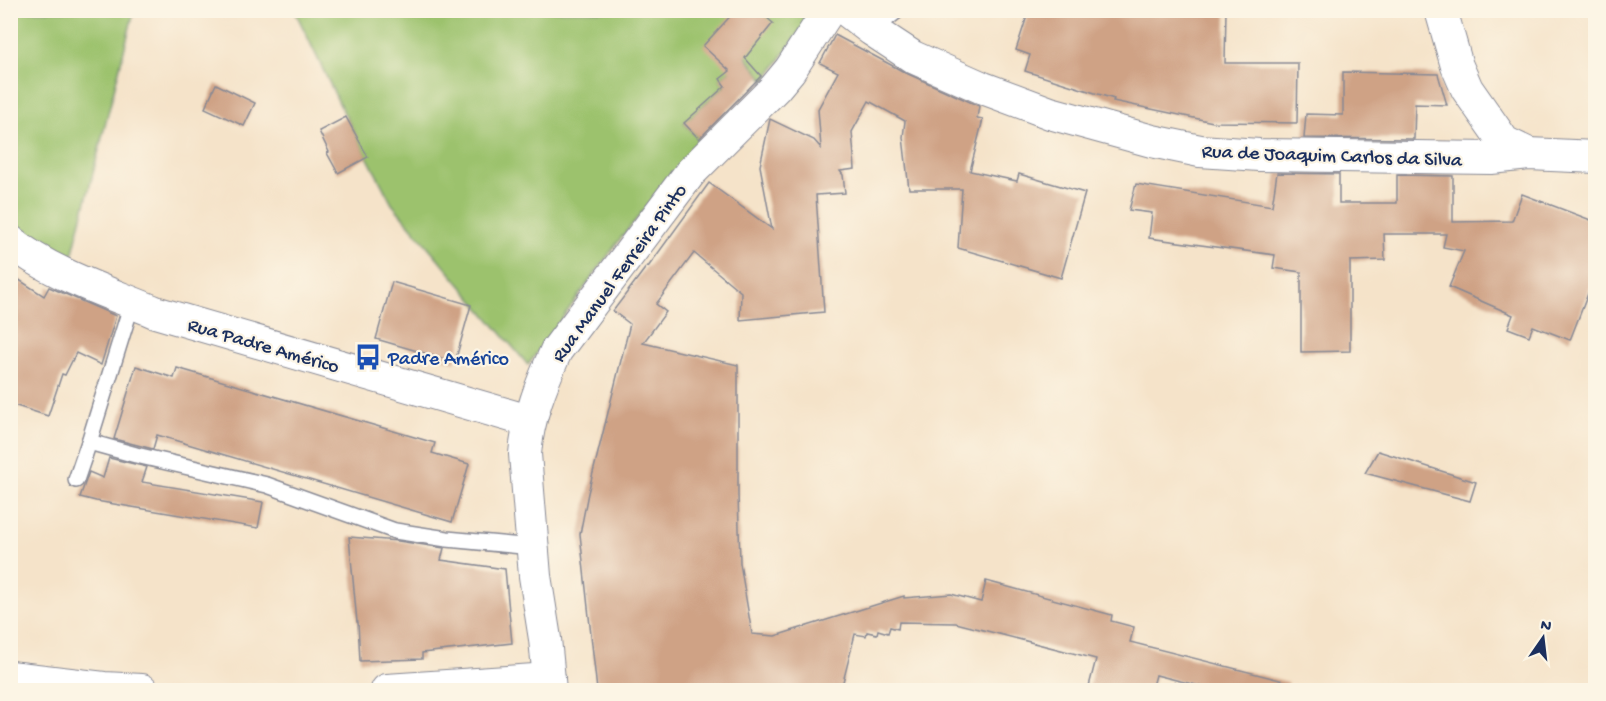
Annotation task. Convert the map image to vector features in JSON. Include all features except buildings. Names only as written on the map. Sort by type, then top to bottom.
[{"type":"street","name":"Rua Manuel Ferreira Pinto","points":[[549,685],[532,547],[525,454],[526,435],[541,384],[556,351],[690,173],[775,88],[790,70],[829,10]]},
{"type":"street","name":"Rua de Joaquim Carlos da Silva","points":[[846,10],[913,57],[983,88],[1039,109],[1152,141],[1200,151],[1259,155],[1491,158],[1529,154],[1596,157]]},
{"type":"street","points":[[1441,10],[1457,66],[1467,89],[1504,142],[1529,154]]},
{"type":"street","name":"Rua Padre Américo","points":[[10,241],[51,267],[94,289],[155,312],[530,421]]},
{"type":"street","points":[[10,677],[93,687],[142,690]]},
{"type":"street","points":[[387,690],[549,685]]},
{"type":"lane","points":[[872,30],[898,10]]},
{"type":"lane","points":[[76,480],[132,303]]},
{"type":"lane","points":[[89,442],[267,485],[395,531],[447,539],[532,547]]},
{"type":"green space","points":[[10,11],[134,11],[71,260],[31,236],[11,220]]},
{"type":"green space","points":[[295,11],[736,11],[730,71],[720,79],[725,86],[684,123],[701,141],[621,238],[528,365],[392,204],[340,105]]},
{"type":"green space","points":[[758,11],[814,11],[765,81],[746,57]]},
{"type":"place","name":"Padre Américo","points":[[368,357]]}]
